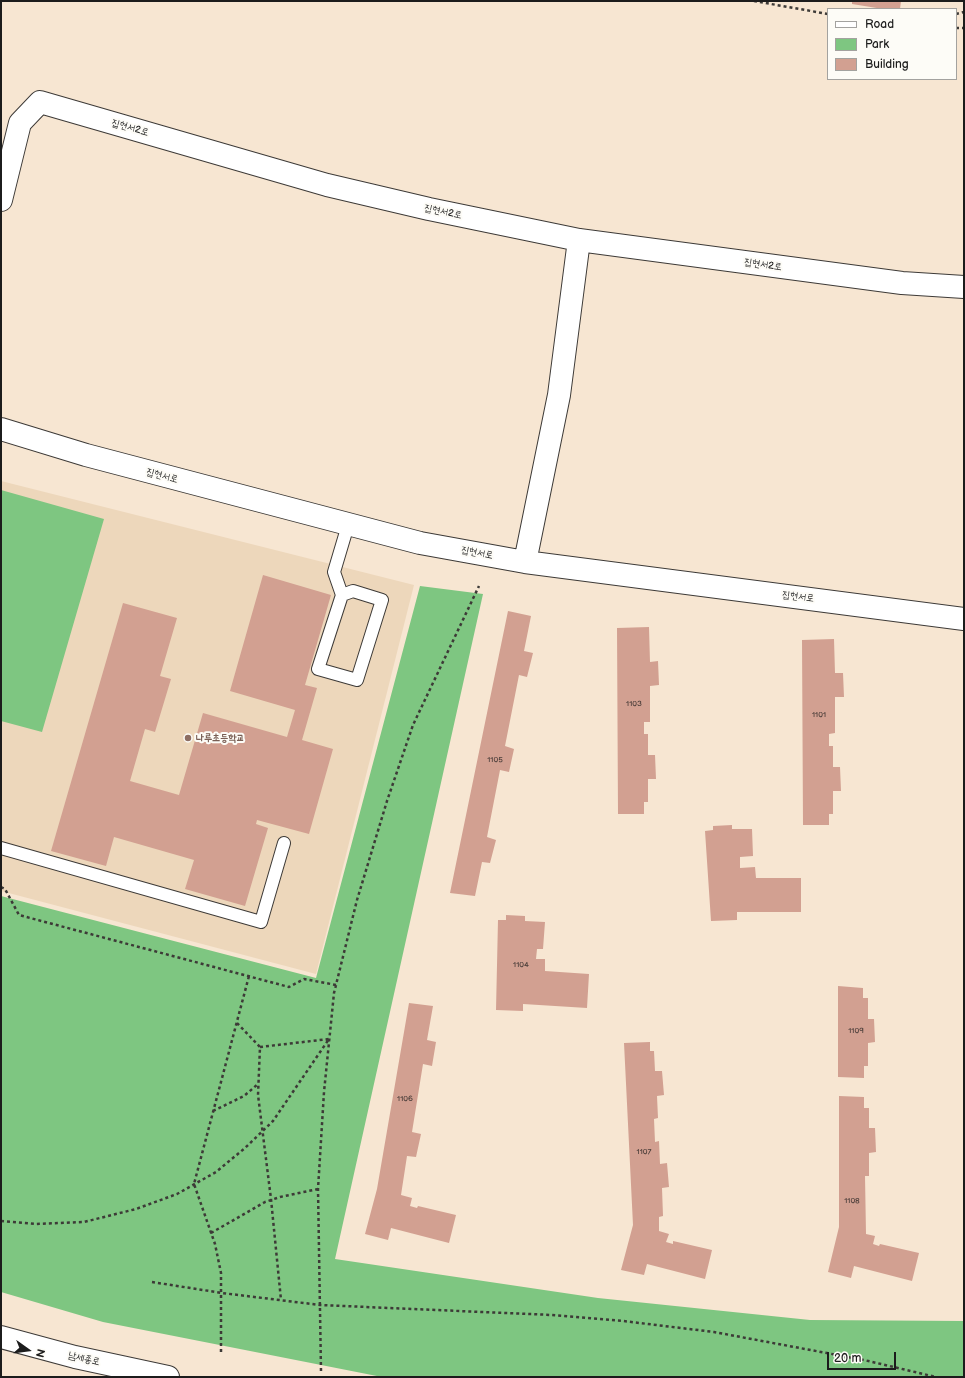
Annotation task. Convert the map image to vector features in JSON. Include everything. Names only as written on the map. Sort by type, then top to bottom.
[{"type":"street","name":"집현서2로","points":[[1,200],[20,123],[40,102],[327,185],[429,209],[579,240],[902,283],[964,287]]},
{"type":"street","points":[[525,562],[559,396],[579,240]]},
{"type":"street","name":"집현서로","points":[[1,429],[86,455],[420,543],[525,562],[964,619]]},
{"type":"street","name":"남세종로","points":[[1,1337],[75,1357],[168,1377]]},
{"type":"lane","points":[[342,595],[353,591],[382,600],[357,680],[318,669],[342,595],[334,572],[348,525]]},
{"type":"lane","points":[[1,848],[261,922],[284,843]]},
{"type":"path","points":[[754,1],[827,14]]},
{"type":"path","points":[[321,1371],[318,1189],[324,1092],[336,985],[357,900],[386,801],[411,732],[436,675],[479,586]]},
{"type":"path","points":[[1,887],[5,889],[19,915],[289,987],[304,979],[336,985]]},
{"type":"path","points":[[221,1352],[222,1273],[211,1233],[194,1184],[249,976]]},
{"type":"path","points":[[237,1023],[260,1047],[258,1095],[272,1200],[280,1300]]},
{"type":"path","points":[[260,1047],[329,1039]]},
{"type":"path","points":[[1,1221],[36,1224],[84,1222],[136,1209],[178,1194],[216,1172],[273,1121],[329,1039]]},
{"type":"path","points":[[214,1111],[244,1096],[259,1083]]},
{"type":"path","points":[[211,1233],[272,1200],[318,1189]]},
{"type":"path","points":[[152,1282],[222,1293],[320,1305],[454,1309],[623,1321],[714,1332],[773,1341],[936,1377]]},
{"type":"shaded area","name":"나루초등학교","points":[[1,481],[414,585],[316,974],[1,891]]},
{"type":"green space","points":[[1,490],[104,519],[42,732],[1,721]]},
{"type":"green space","points":[[420,586],[483,594],[335,1259],[598,1298],[810,1320],[964,1321],[964,1377],[382,1377],[103,1322],[1,1292],[1,896],[316,978]]},
{"type":"building","points":[[852,1],[901,1],[900,8],[877,8],[852,4]]},
{"type":"building","points":[[263,575],[331,595],[305,685],[317,688],[302,740],[333,749],[309,834],[257,820],[256,824],[268,828],[245,906],[185,889],[194,860],[114,837],[106,866],[51,851],[123,603],[177,618],[160,676],[171,679],[155,732],[145,729],[130,781],[179,795],[203,713],[287,737],[295,710],[230,691]]},
{"type":"building","points":[[508,611],[531,616],[524,651],[533,653],[527,677],[519,675],[505,746],[514,749],[509,772],[500,770],[487,837],[496,840],[490,863],[482,862],[475,896],[450,893]]},
{"type":"building","points":[[649,627],[650,662],[658,661],[659,685],[650,686],[650,722],[644,722],[644,734],[648,734],[648,755],[655,755],[656,779],[648,779],[648,802],[644,802],[644,814],[618,814],[617,628]]},
{"type":"building","points":[[834,639],[835,673],[843,673],[844,697],[835,697],[835,733],[829,734],[829,746],[833,746],[833,767],[840,767],[841,791],[833,791],[833,814],[829,814],[829,825],[803,825],[802,640]]},
{"type":"building","points":[[732,825],[732,829],[752,829],[753,856],[740,857],[740,868],[755,867],[756,878],[801,878],[801,912],[737,912],[737,920],[711,921],[705,831],[713,830],[713,826]]},
{"type":"building","points":[[506,915],[525,916],[525,921],[545,922],[543,949],[537,949],[536,959],[545,959],[545,971],[589,974],[587,1008],[523,1004],[523,1011],[496,1010],[498,920],[506,920]]},
{"type":"building","points":[[838,986],[863,988],[863,998],[868,998],[868,1019],[874,1019],[875,1042],[868,1043],[868,1066],[864,1066],[864,1078],[838,1077]]},
{"type":"building","points":[[409,1003],[433,1006],[427,1040],[436,1042],[432,1066],[423,1064],[412,1132],[421,1134],[416,1157],[407,1156],[401,1195],[412,1198],[410,1206],[417,1208],[418,1206],[456,1215],[449,1243],[391,1228],[388,1240],[365,1234],[377,1189]]},
{"type":"building","points":[[650,1042],[650,1051],[654,1051],[655,1071],[662,1071],[664,1095],[657,1096],[658,1118],[654,1119],[655,1142],[659,1141],[660,1164],[667,1163],[669,1187],[662,1188],[663,1216],[659,1217],[659,1231],[669,1234],[666,1242],[673,1244],[673,1241],[712,1250],[705,1279],[647,1264],[644,1275],[621,1270],[633,1225],[624,1043]]},
{"type":"building","points":[[839,1096],[864,1097],[864,1108],[869,1108],[869,1128],[875,1128],[876,1152],[869,1153],[869,1176],[865,1176],[866,1234],[875,1236],[873,1244],[879,1246],[880,1244],[919,1253],[912,1281],[854,1266],[851,1278],[828,1272],[839,1227]]},
{"type":"place","name":"나루초등학교","points":[[188,738]]}]
